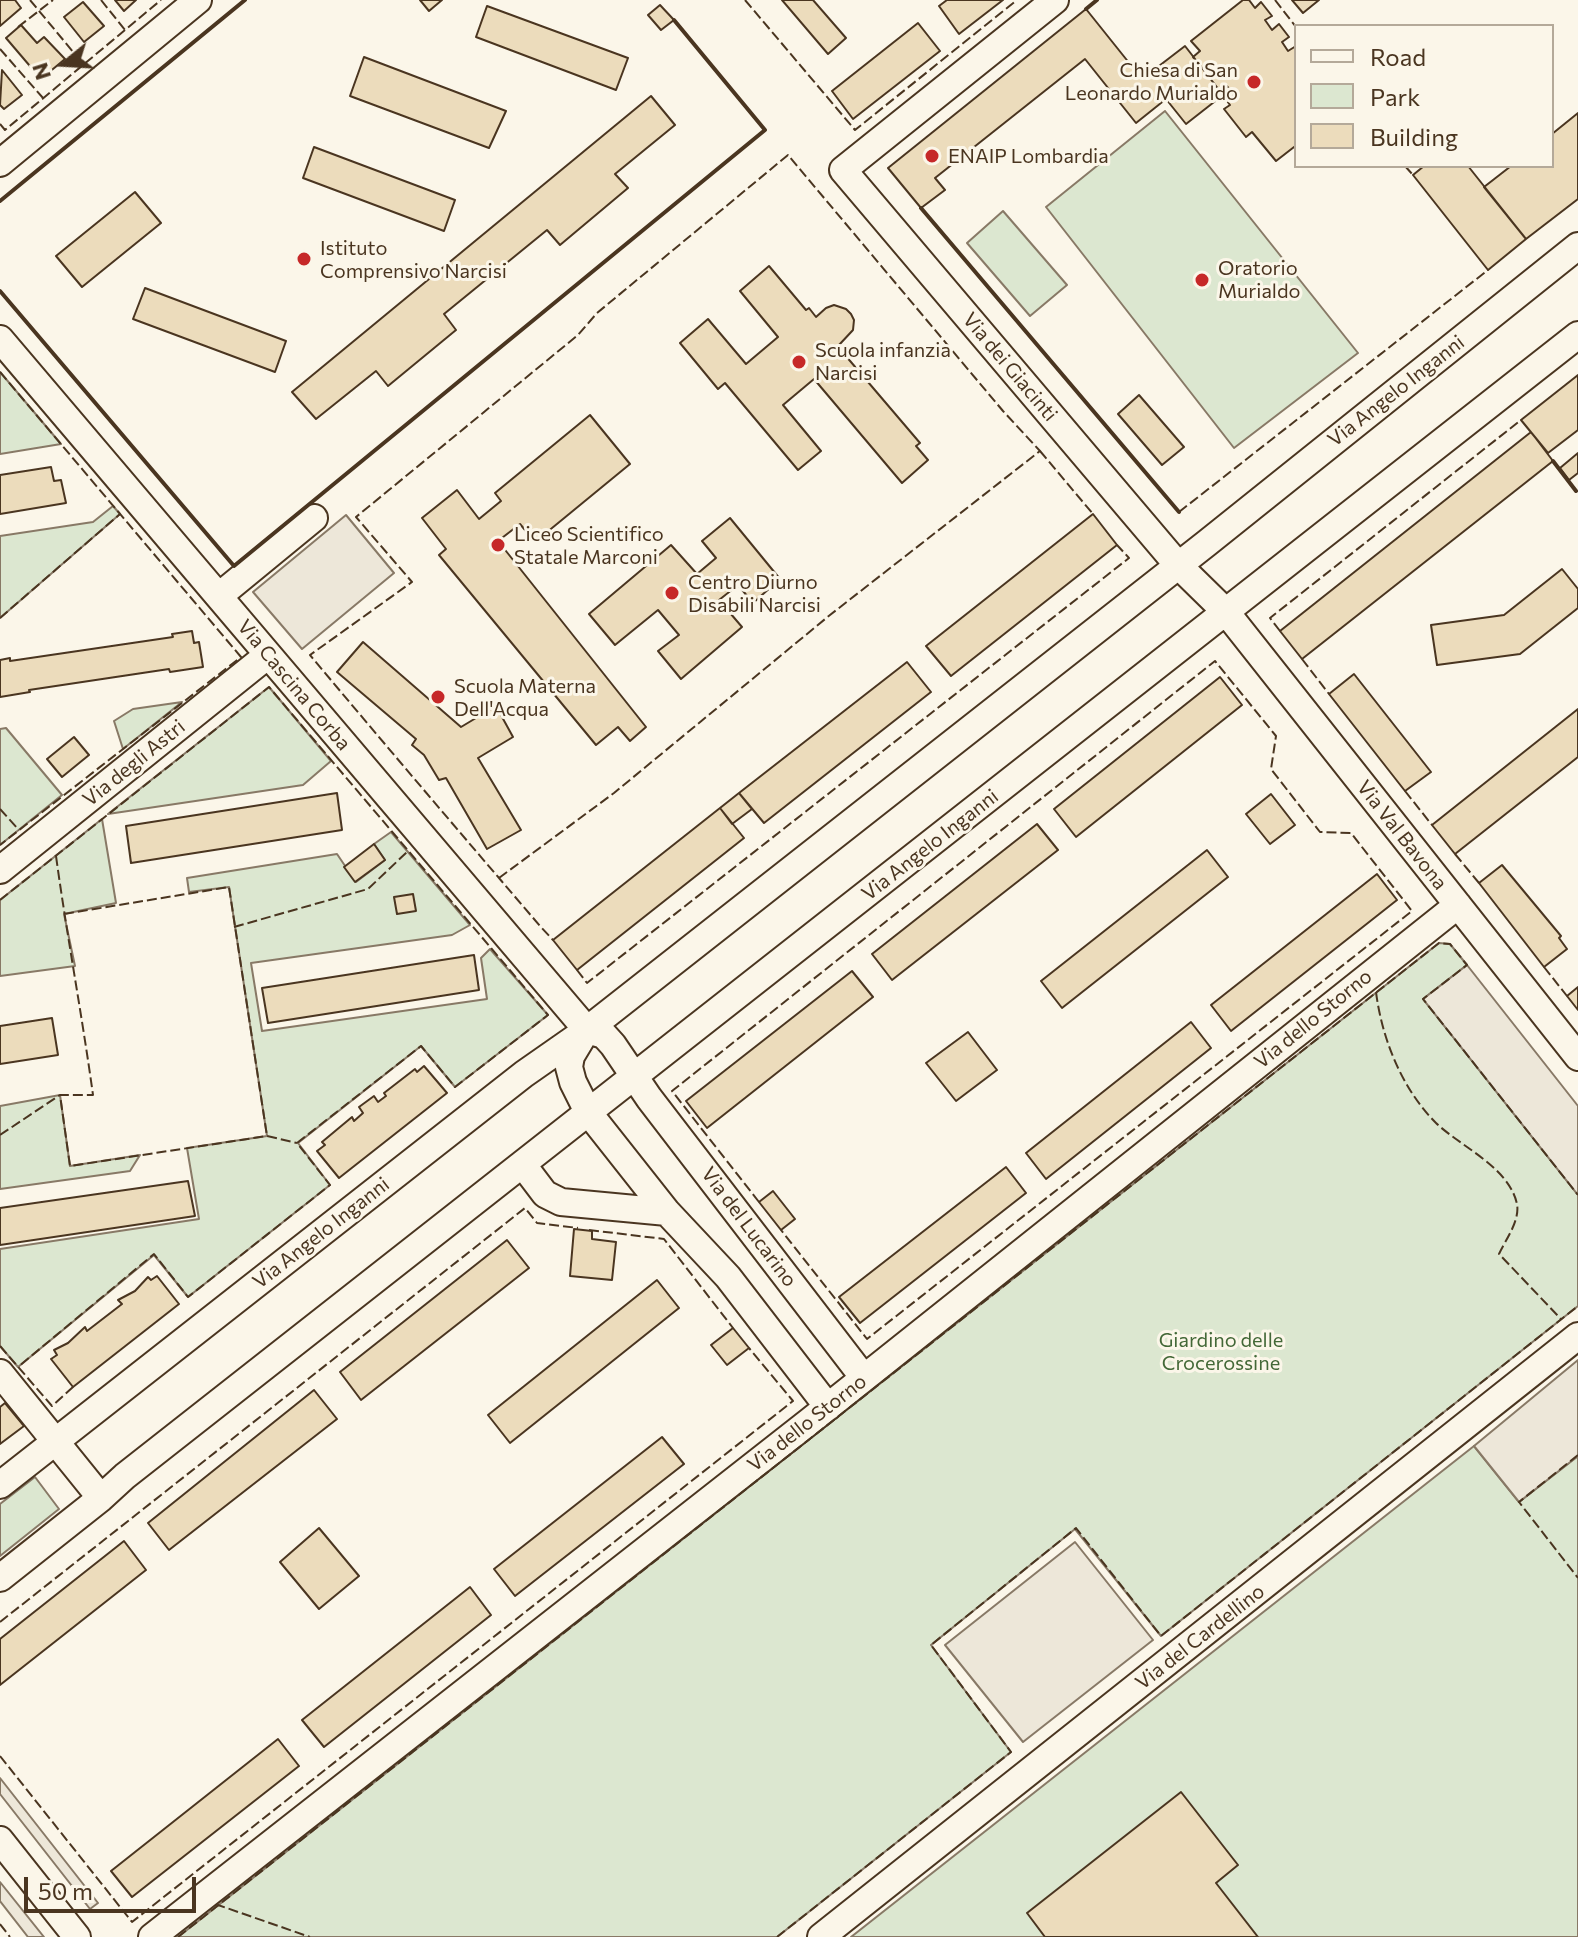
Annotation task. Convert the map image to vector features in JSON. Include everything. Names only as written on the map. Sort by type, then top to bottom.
[{"type":"street","name":"Via dei Giacinti","points":[[1055,0],[843,170],[1177,564]]},
{"type":"street","points":[[0,163],[193,2]]},
{"type":"street","name":"Via Angelo Inganni","points":[[0,1485],[524,1074],[587,1030],[1578,246]]},
{"type":"street","name":"Via Angelo Inganni","points":[[0,1578],[125,1476],[1578,335]]},
{"type":"street","name":"Via Cascina Corba","points":[[0,339],[587,1030]]},
{"type":"street","points":[[219,596],[314,518]]},
{"type":"street","points":[[1177,564],[1226,612]]},
{"type":"street","name":"Via Val Bavona","points":[[1226,612],[1578,1057]]},
{"type":"street","name":"Via degli Astri","points":[[0,870],[268,655]]},
{"type":"street","name":"Via dello Storno","points":[[152,1937],[828,1407],[1458,905]]},
{"type":"street","points":[[587,1030],[604,1035],[633,1077]]},
{"type":"street","name":"Via Angelo Inganni","points":[[587,1030],[571,1056],[569,1067],[588,1112]]},
{"type":"street","name":"Via del Lucarino","points":[[633,1077],[864,1378]]},
{"type":"street","points":[[588,1112],[667,1212],[728,1277],[828,1407]]},
{"type":"street","points":[[523,1165],[545,1194],[561,1202],[667,1212]]},
{"type":"street","name":"Via del Cardellino","points":[[821,1937],[1578,1336]]},
{"type":"street","points":[[0,1373],[101,1498]]},
{"type":"street","points":[[0,1840],[77,1937]]},
{"type":"green space","name":"Oratorio Murialdo","points":[[1165,111],[1358,353],[1234,448],[1046,207]]},
{"type":"green space","points":[[1003,211],[1067,285],[1030,316],[967,243]]},
{"type":"green space","points":[[0,372],[61,444],[0,454]]},
{"type":"green space","points":[[113,506],[120,514],[0,618],[0,536],[93,522]]},
{"type":"green space","points":[[269,687],[331,761],[303,785],[108,814]]},
{"type":"green space","points":[[182,702],[123,749],[114,721],[133,709]]},
{"type":"green space","points":[[6,728],[62,795],[0,845],[0,729]]},
{"type":"green space","points":[[102,819],[116,903],[64,914],[75,966],[0,976],[0,900]]},
{"type":"green space","points":[[391,832],[470,925],[452,935],[251,963],[262,1031],[487,999],[481,958],[490,949],[548,1015],[455,1087],[421,1046],[298,1143],[330,1185],[188,1297],[154,1255],[18,1367],[0,1346],[0,1249],[199,1219],[187,1148],[267,1136],[229,887],[189,892],[187,878],[337,854],[356,882],[385,860],[374,844]]},
{"type":"green space","name":"Giardino delle Crocerossine","points":[[1439,943],[1450,944],[1467,965],[1423,999],[1578,1195],[1578,1306],[1161,1636],[1075,1529],[931,1645],[1011,1752],[777,1937],[178,1937]]},
{"type":"green space","points":[[60,1095],[70,1166],[140,1155],[130,1171],[0,1189],[0,1106]]},
{"type":"green space","points":[[1474,1446],[1519,1502],[1578,1456],[1578,1937],[851,1937]]},
{"type":"green space","points":[[35,1477],[59,1509],[0,1556],[0,1504]]},
{"type":"shaded area","points":[[346,515],[394,573],[302,649],[253,592]]},
{"type":"shaded area","points":[[1467,965],[1578,1106],[1578,1195],[1423,999]]},
{"type":"shaded area","points":[[1578,1360],[1578,1456],[1519,1502],[1474,1446]]},
{"type":"shaded area","points":[[1075,1542],[1153,1640],[1023,1742],[945,1645]]},
{"type":"shaded area","points":[[0,1778],[98,1903],[90,1909],[0,1794]]},
{"type":"shaded area","points":[[0,1882],[44,1937],[28,1937],[0,1901]]},
{"type":"building","points":[[0,0],[15,0],[21,8],[0,26]]},
{"type":"building","points":[[115,0],[136,0],[124,11]]},
{"type":"building","points":[[420,0],[442,0],[429,11]]},
{"type":"building","points":[[782,0],[813,0],[846,38],[828,54]]},
{"type":"building","points":[[947,0],[1003,0],[959,34],[939,6]]},
{"type":"building","name":"Chiesa di San Leonardo Murialdo","points":[[1243,0],[1249,0],[1255,8],[1261,2],[1272,16],[1265,20],[1272,30],[1279,24],[1289,37],[1282,42],[1288,51],[1294,47],[1294,147],[1276,161],[1252,132],[1246,137],[1224,109],[1230,105],[1227,101],[1234,95],[1227,86],[1219,91],[1210,78],[1217,73],[1210,64],[1203,69],[1193,57],[1200,51],[1191,41]]},
{"type":"building","points":[[1292,0],[1319,0],[1303,13]]},
{"type":"building","points":[[83,2],[104,26],[84,42],[64,17]]},
{"type":"building","points":[[660,5],[674,20],[661,30],[648,15]]},
{"type":"building","points":[[487,6],[628,58],[616,90],[476,37]]},
{"type":"building","points":[[1086,9],[1142,79],[1185,46],[1223,95],[1186,124],[1166,99],[1136,123],[1085,59],[935,178],[945,190],[921,208],[888,168]]},
{"type":"building","points":[[918,23],[940,51],[853,119],[832,91]]},
{"type":"building","points":[[21,25],[37,43],[44,37],[65,59],[41,79],[6,38]]},
{"type":"building","points":[[364,57],[506,111],[489,148],[350,96]]},
{"type":"building","points":[[2,70],[22,95],[4,109],[0,105]]},
{"type":"building","points":[[651,96],[675,125],[615,174],[628,188],[560,245],[547,230],[444,314],[456,330],[388,386],[376,371],[316,419],[292,392]]},
{"type":"building","points":[[1578,113],[1578,199],[1526,239],[1484,187],[1508,168],[1554,168],[1554,132]]},
{"type":"building","points":[[314,147],[455,200],[444,231],[303,178]]},
{"type":"building","points":[[1422,168],[1470,168],[1526,239],[1488,270],[1413,175]]},
{"type":"building","points":[[135,192],[161,223],[82,287],[56,256]]},
{"type":"building","points":[[769,266],[806,310],[809,308],[816,317],[834,305],[851,314],[853,330],[839,345],[920,443],[916,446],[928,460],[902,483],[814,379],[783,405],[821,451],[798,470],[725,383],[718,389],[680,343],[708,319],[746,364],[778,337],[740,291]]},
{"type":"building","points":[[145,288],[286,341],[275,372],[133,319]]},
{"type":"building","points":[[1578,375],[1578,430],[1548,453],[1521,420]]},
{"type":"building","points":[[1139,395],[1184,447],[1162,465],[1118,414]]},
{"type":"building","points":[[590,415],[630,464],[535,542],[520,524],[498,541],[646,727],[630,741],[618,727],[596,745],[439,555],[446,549],[422,518],[457,490],[479,519],[501,501],[495,493]]},
{"type":"building","points":[[1531,432],[1553,461],[1302,659],[1280,631]]},
{"type":"building","points":[[1578,453],[1578,473],[1569,480],[1560,468]]},
{"type":"building","points":[[51,467],[54,481],[61,480],[66,503],[0,514],[0,475]]},
{"type":"building","points":[[1093,514],[1117,545],[951,676],[926,646]]},
{"type":"building","name":"Centro Diurno Disabili Narcisi","points":[[730,518],[780,579],[753,603],[738,585],[719,600],[742,627],[681,679],[658,651],[679,635],[658,610],[615,645],[589,614],[671,545],[697,574],[716,558],[702,541]]},
{"type":"building","points":[[1562,569],[1578,589],[1578,608],[1520,654],[1437,665],[1431,625],[1504,615]]},
{"type":"building","points":[[192,631],[194,643],[199,642],[203,667],[170,672],[169,669],[0,697],[0,660],[173,637],[172,634]]},
{"type":"building","points":[[363,642],[461,727],[496,706],[513,737],[478,758],[521,830],[487,849],[446,778],[439,780],[424,755],[412,745],[416,739],[337,672]]},
{"type":"building","points":[[907,662],[931,692],[764,823],[739,793]]},
{"type":"building","points":[[1354,674],[1431,772],[1405,791],[1329,694]]},
{"type":"building","points":[[1220,677],[1242,705],[1076,837],[1054,809]]},
{"type":"building","points":[[1578,709],[1578,757],[1455,854],[1432,825]]},
{"type":"building","points":[[74,737],[89,755],[62,777],[47,759]]},
{"type":"building","points":[[337,793],[342,830],[131,863],[126,826]]},
{"type":"building","points":[[739,793],[752,809],[732,824],[720,808]]},
{"type":"building","points":[[1271,794],[1295,825],[1270,844],[1246,814]]},
{"type":"building","points":[[720,808],[744,838],[577,970],[553,940]]},
{"type":"building","points":[[1037,824],[1058,850],[892,980],[872,954]]},
{"type":"building","points":[[374,844],[385,860],[355,882],[344,867]]},
{"type":"building","points":[[1207,850],[1228,877],[1062,1008],[1041,981]]},
{"type":"building","points":[[1502,865],[1561,936],[1559,938],[1567,949],[1544,967],[1479,883]]},
{"type":"building","points":[[1377,874],[1397,900],[1231,1031],[1211,1005]]},
{"type":"building","points":[[413,894],[416,911],[397,914],[394,897]]},
{"type":"building","points":[[474,955],[479,990],[268,1023],[262,988]]},
{"type":"building","points":[[852,971],[873,997],[707,1128],[686,1101]]},
{"type":"building","points":[[1578,987],[1578,1010],[1567,996]]},
{"type":"building","points":[[52,1018],[58,1055],[0,1064],[0,1026]]},
{"type":"building","points":[[1191,1022],[1211,1048],[1046,1179],[1026,1153]]},
{"type":"building","points":[[968,1032],[997,1070],[956,1101],[926,1063]]},
{"type":"building","points":[[424,1066],[447,1093],[339,1178],[317,1151],[325,1145],[322,1142],[352,1117],[354,1121],[363,1113],[359,1107],[374,1096],[378,1102],[386,1096],[384,1093],[415,1069],[417,1072]]},
{"type":"building","points":[[1006,1167],[1026,1193],[860,1323],[839,1297]]},
{"type":"building","points":[[188,1181],[195,1216],[0,1245],[0,1208]]},
{"type":"building","points":[[773,1191],[795,1219],[781,1230],[759,1202]]},
{"type":"building","points":[[574,1229],[592,1231],[592,1239],[616,1242],[612,1280],[570,1276]]},
{"type":"building","points":[[507,1240],[529,1268],[361,1400],[340,1372]]},
{"type":"building","points":[[157,1276],[179,1304],[73,1387],[51,1359],[57,1355],[54,1350],[68,1343],[85,1327],[87,1331],[122,1304],[118,1300],[135,1291],[148,1277],[151,1280]]},
{"type":"building","points":[[657,1280],[679,1308],[510,1443],[488,1415]]},
{"type":"building","points":[[733,1328],[749,1348],[727,1365],[711,1345]]},
{"type":"building","points":[[314,1390],[337,1419],[169,1550],[148,1523]]},
{"type":"building","points":[[5,1403],[24,1426],[0,1444],[0,1407]]},
{"type":"building","points":[[662,1437],[684,1464],[515,1596],[494,1569]]},
{"type":"building","points":[[319,1528],[359,1576],[319,1609],[280,1562]]},
{"type":"building","points":[[124,1541],[146,1570],[0,1685],[0,1639]]},
{"type":"building","points":[[470,1587],[491,1615],[324,1747],[302,1720]]},
{"type":"building","points":[[278,1739],[299,1766],[132,1897],[111,1871]]},
{"type":"building","points":[[1181,1792],[1238,1865],[1216,1883],[1258,1937],[1045,1937],[1027,1913]]},
{"type":"fence","points":[[30,0],[84,65]]},
{"type":"fence","points":[[18,27],[53,0]]},
{"type":"fence","points":[[101,0],[125,30]]},
{"type":"fence","points":[[0,124],[5,130],[161,0]]},
{"type":"fence","points":[[745,0],[855,130],[1017,0]]},
{"type":"fence","points":[[1275,0],[1294,24]]},
{"type":"fence","points":[[0,49],[43,98]]},
{"type":"fence","points":[[499,878],[614,793],[830,615],[1040,451],[788,155],[597,313],[578,335],[356,517],[412,582],[310,655],[453,825],[540,926],[553,940]]},
{"type":"fence","points":[[1407,168],[1413,175]]},
{"type":"fence","points":[[1179,512],[1488,270]]},
{"type":"fence","points":[[0,372],[241,657],[0,845]]},
{"type":"fence","points":[[1280,631],[1270,618],[1521,420]]},
{"type":"fence","points":[[1040,451],[1093,514]]},
{"type":"fence","points":[[0,618],[120,514]]},
{"type":"fence","points":[[577,970],[587,983],[1129,558],[1117,545]]},
{"type":"fence","points":[[1302,659],[1329,694]]},
{"type":"fence","points":[[759,1202],[672,1091],[1215,661],[1276,736],[1271,769],[1320,832],[1351,833],[1412,911],[867,1339],[781,1230]]},
{"type":"fence","points":[[0,900],[269,687],[548,1015],[455,1087],[421,1046],[297,1143],[330,1185],[188,1297],[154,1254],[18,1367]]},
{"type":"fence","points":[[1405,791],[1432,825]]},
{"type":"fence","points":[[0,809],[19,830]]},
{"type":"fence","points":[[234,927],[368,889],[407,852]]},
{"type":"fence","points":[[1455,854],[1479,883]]},
{"type":"fence","points":[[56,856],[93,1095],[60,1095],[70,1166],[267,1136],[297,1143]]},
{"type":"fence","points":[[64,914],[229,887],[267,1136]]},
{"type":"fence","points":[[178,1937],[1439,943],[1450,944],[1467,965],[1423,999],[1578,1195]]},
{"type":"fence","points":[[1544,967],[1567,996]]},
{"type":"fence","points":[[1376,992],[1389,1045],[1413,1095],[1436,1123],[1494,1168],[1512,1191],[1517,1204],[1516,1217],[1499,1254],[1561,1319]]},
{"type":"fence","points":[[0,1135],[60,1095]]},
{"type":"fence","points":[[0,1622],[525,1208],[537,1223],[578,1228]]},
{"type":"fence","points":[[589,1230],[664,1239],[733,1328]]},
{"type":"fence","points":[[777,1937],[1011,1752],[931,1645],[1076,1528],[1161,1636],[1578,1306]]},
{"type":"fence","points":[[0,1346],[52,1406],[73,1387]]},
{"type":"fence","points":[[0,1756],[132,1922],[793,1401],[749,1348]]},
{"type":"fence","points":[[1578,1455],[1519,1502],[1578,1578]]},
{"type":"fence","points":[[216,1907],[218,1905],[310,1937]]},
{"type":"fence","points":[[0,1924],[10,1937]]},
{"type":"wall","points":[[0,201],[245,0]]},
{"type":"wall","points":[[1086,9],[1097,0]]},
{"type":"wall","points":[[0,291],[234,566],[765,130],[674,20]]},
{"type":"wall","points":[[921,208],[1179,512]]},
{"type":"wall","points":[[1553,461],[1576,491]]},
{"type":"place","name":"Chiesa di San Leonardo Murialdo","points":[[1254,82]]},
{"type":"place","name":"ENAIP Lombardia","points":[[932,156]]},
{"type":"place","name":"Istituto Comprensivo Narcisi","points":[[304,259]]},
{"type":"place","name":"Oratorio Murialdo","points":[[1202,280]]},
{"type":"place","name":"Scuola infanzia Narcisi","points":[[799,362]]},
{"type":"place","name":"Liceo Scientifico Statale Marconi","points":[[498,545]]},
{"type":"place","name":"Centro Diurno Disabili Narcisi","points":[[672,593]]},
{"type":"place","name":"Scuola Materna Dell'Acqua","points":[[438,697]]}]
